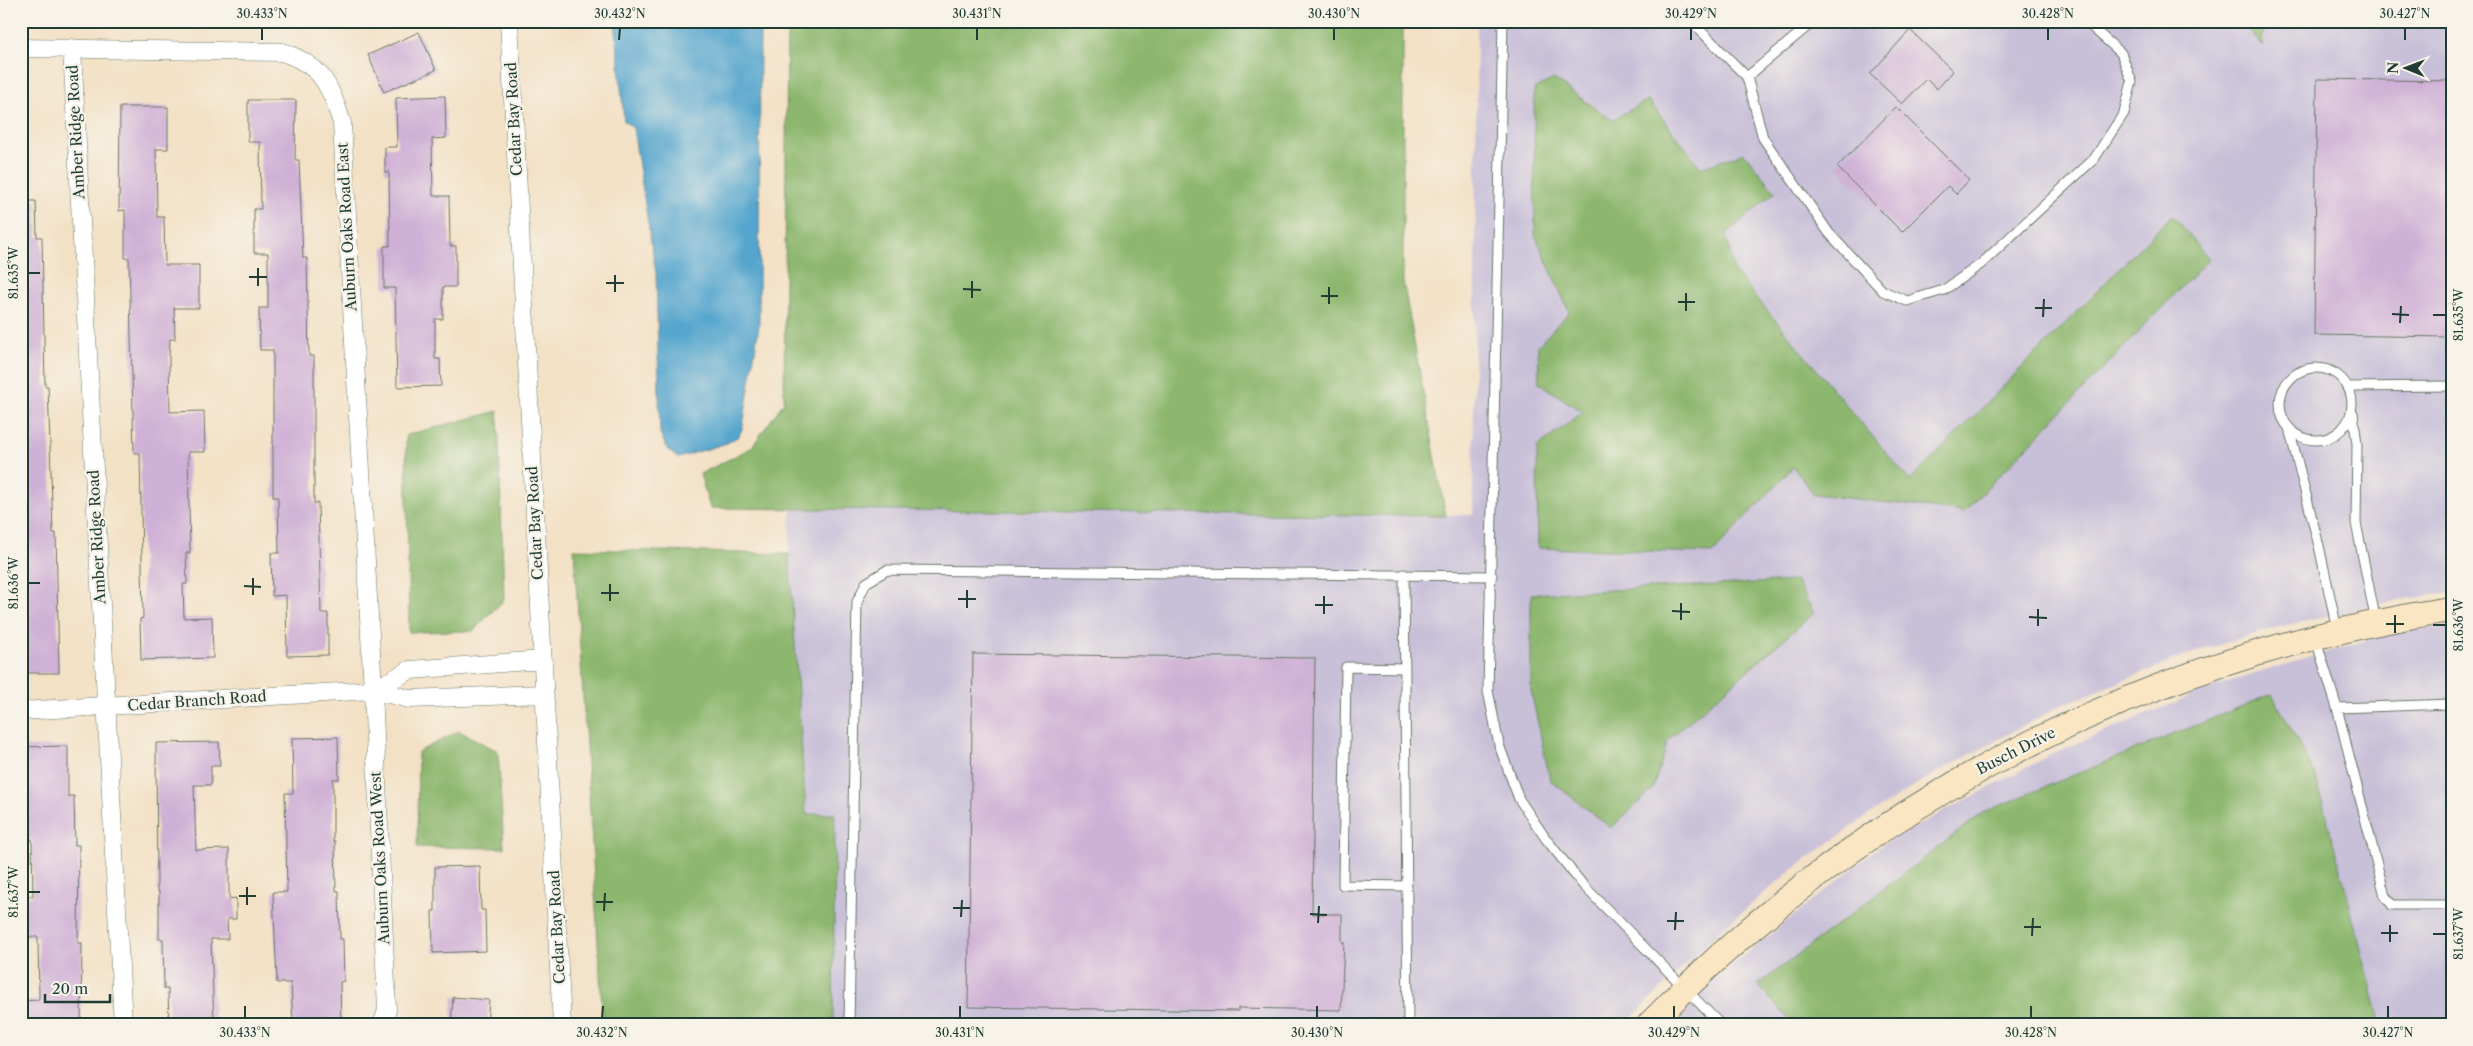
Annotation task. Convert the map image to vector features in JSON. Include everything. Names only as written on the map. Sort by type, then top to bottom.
[{"type":"street","name":"Cedar Bay Road","points":[[509,21],[562,1025]]},
{"type":"street","name":"Auburn Oaks Road East","points":[[21,48],[282,52],[303,59],[322,75],[342,123],[373,690]]},
{"type":"street","name":"Amber Ridge Road","points":[[72,48],[123,1025]]},
{"type":"street","name":"Busch Drive","points":[[1649,1025],[1684,988],[1750,928],[1826,867],[1912,808],[1990,762],[2092,713],[2204,669],[2326,634],[2452,609]]},
{"type":"street","name":"Cedar Branch Road","points":[[373,690],[410,670],[542,660]]},
{"type":"street","name":"Cedar Branch Road","points":[[21,711],[373,690],[409,699],[544,694]]},
{"type":"street","name":"Auburn Oaks Road West","points":[[373,690],[388,1010],[382,1025]]},
{"type":"lane","points":[[1503,21],[1488,691],[1499,745],[1519,799],[1546,839],[1583,885],[1721,1025]]},
{"type":"lane","points":[[1691,21],[1747,77],[1763,138],[1829,233],[1883,291],[1907,301],[1944,290],[1981,264],[2094,159],[2124,113],[2132,82],[2121,53],[2085,21]]},
{"type":"lane","points":[[1747,77],[1814,21]]},
{"type":"lane","points":[[2376,623],[2358,533],[2357,444],[2352,399],[2348,387],[2341,377],[2330,370],[2312,368],[2295,374],[2286,384],[2281,395],[2280,408],[2289,428],[2319,546],[2329,601],[2326,634],[2337,708],[2385,896],[2392,905],[2452,905]]},
{"type":"lane","points":[[2348,387],[2452,386]]},
{"type":"lane","points":[[2289,428],[2304,439],[2322,440],[2333,437],[2342,430],[2352,410]]},
{"type":"lane","points":[[849,1025],[857,602],[866,583],[887,570],[1492,576]]},
{"type":"lane","points":[[1404,574],[1408,1025]]},
{"type":"lane","points":[[1405,668],[1346,668],[1343,885],[1407,886]]},
{"type":"lane","points":[[2337,708],[2452,704]]},
{"type":"shaded area","points":[[1477,21],[2452,21],[2452,592],[2399,600],[2275,628],[2196,652],[2064,704],[1925,779],[1864,818],[1792,870],[1717,933],[1625,1025],[833,1025],[835,814],[806,815],[789,554],[791,509],[1473,515]]},
{"type":"shaded area","points":[[2452,625],[2452,1025],[1671,1025],[1706,986],[1883,844],[2052,754],[2212,687],[2386,634]]},
{"type":"green space","points":[[787,21],[1403,21],[1403,281],[1446,516],[710,508],[700,474],[751,448],[784,402]]},
{"type":"green space","points":[[2241,21],[2264,21],[2262,46]]},
{"type":"green space","points":[[1554,79],[1612,120],[1648,100],[1701,168],[1744,153],[1775,192],[1726,234],[1734,271],[1910,481],[2172,215],[2209,259],[1964,512],[1814,494],[1793,467],[1713,553],[1538,548],[1537,447],[1583,412],[1539,383],[1538,346],[1569,312],[1535,235],[1534,89]]},
{"type":"green space","points":[[498,411],[504,600],[473,631],[409,632],[406,435]]},
{"type":"green space","points":[[574,549],[789,554],[806,814],[835,814],[833,1025],[603,1025]]},
{"type":"green space","points":[[1796,581],[1814,613],[1668,740],[1653,789],[1611,828],[1550,780],[1531,691],[1531,594]]},
{"type":"green space","points":[[2272,694],[2315,773],[2381,1025],[1794,1025],[1758,985],[1984,812]]},
{"type":"green space","points":[[459,731],[498,751],[504,848],[417,847],[418,752]]},
{"type":"water","points":[[615,21],[760,21],[759,326],[743,426],[739,436],[727,443],[678,458],[667,449],[660,433],[656,273],[633,128],[624,121]]},
{"type":"building","points":[[1910,30],[1953,71],[1937,89],[1926,79],[1902,104],[1870,74]]},
{"type":"building","points":[[419,32],[436,70],[384,92],[368,55]]},
{"type":"building","points":[[2317,79],[2452,81],[2452,337],[2314,335]]},
{"type":"building","points":[[445,96],[446,138],[432,139],[433,196],[449,196],[450,246],[456,246],[456,287],[443,287],[443,319],[435,319],[435,359],[440,359],[441,386],[397,387],[395,288],[384,288],[384,246],[390,246],[389,172],[385,172],[385,147],[397,147],[396,98]]},
{"type":"building","points":[[248,100],[296,100],[295,160],[299,160],[303,258],[307,258],[309,356],[314,356],[314,503],[318,503],[321,613],[328,613],[328,655],[287,656],[286,595],[272,596],[271,553],[279,553],[278,497],[273,497],[273,350],[260,350],[259,308],[268,308],[268,253],[254,253],[254,209],[261,209],[260,142],[248,142]]},
{"type":"building","points":[[120,107],[168,107],[168,149],[156,149],[157,217],[164,217],[165,265],[199,265],[199,308],[174,308],[175,339],[170,339],[169,356],[170,412],[204,411],[205,452],[188,452],[190,553],[186,553],[187,584],[183,584],[184,618],[212,617],[213,658],[141,660],[140,619],[143,618],[140,453],[134,453],[129,258],[125,258],[125,210],[119,211]]},
{"type":"building","points":[[1896,107],[1969,180],[1956,194],[1948,186],[1902,232],[1837,167]]},
{"type":"building","points":[[21,201],[36,201],[37,237],[42,237],[45,386],[48,386],[53,533],[56,533],[59,673],[21,673]]},
{"type":"building","points":[[973,654],[1315,658],[1312,914],[1342,914],[1342,942],[1344,942],[1341,1010],[1238,1008],[1238,1011],[968,1007]]},
{"type":"building","points":[[338,737],[339,779],[333,779],[333,841],[335,841],[336,891],[339,891],[340,939],[343,939],[344,981],[340,982],[341,1025],[293,1025],[291,983],[277,983],[273,892],[287,892],[285,793],[293,793],[292,738]]},
{"type":"building","points":[[219,742],[220,766],[211,766],[211,785],[194,785],[196,850],[229,849],[229,899],[236,898],[236,919],[227,919],[228,939],[211,939],[214,1025],[169,1025],[168,989],[164,989],[163,939],[159,939],[156,743]]},
{"type":"building","points":[[68,746],[68,796],[74,796],[75,845],[79,845],[78,943],[82,943],[81,1025],[21,1025],[21,1001],[39,1000],[38,937],[21,937],[21,896],[33,896],[32,839],[21,840],[21,747]]},
{"type":"building","points":[[480,866],[481,910],[485,910],[486,951],[433,953],[432,911],[435,911],[435,867]]},
{"type":"building","points":[[453,997],[489,1000],[487,1025],[451,1025]]}]
